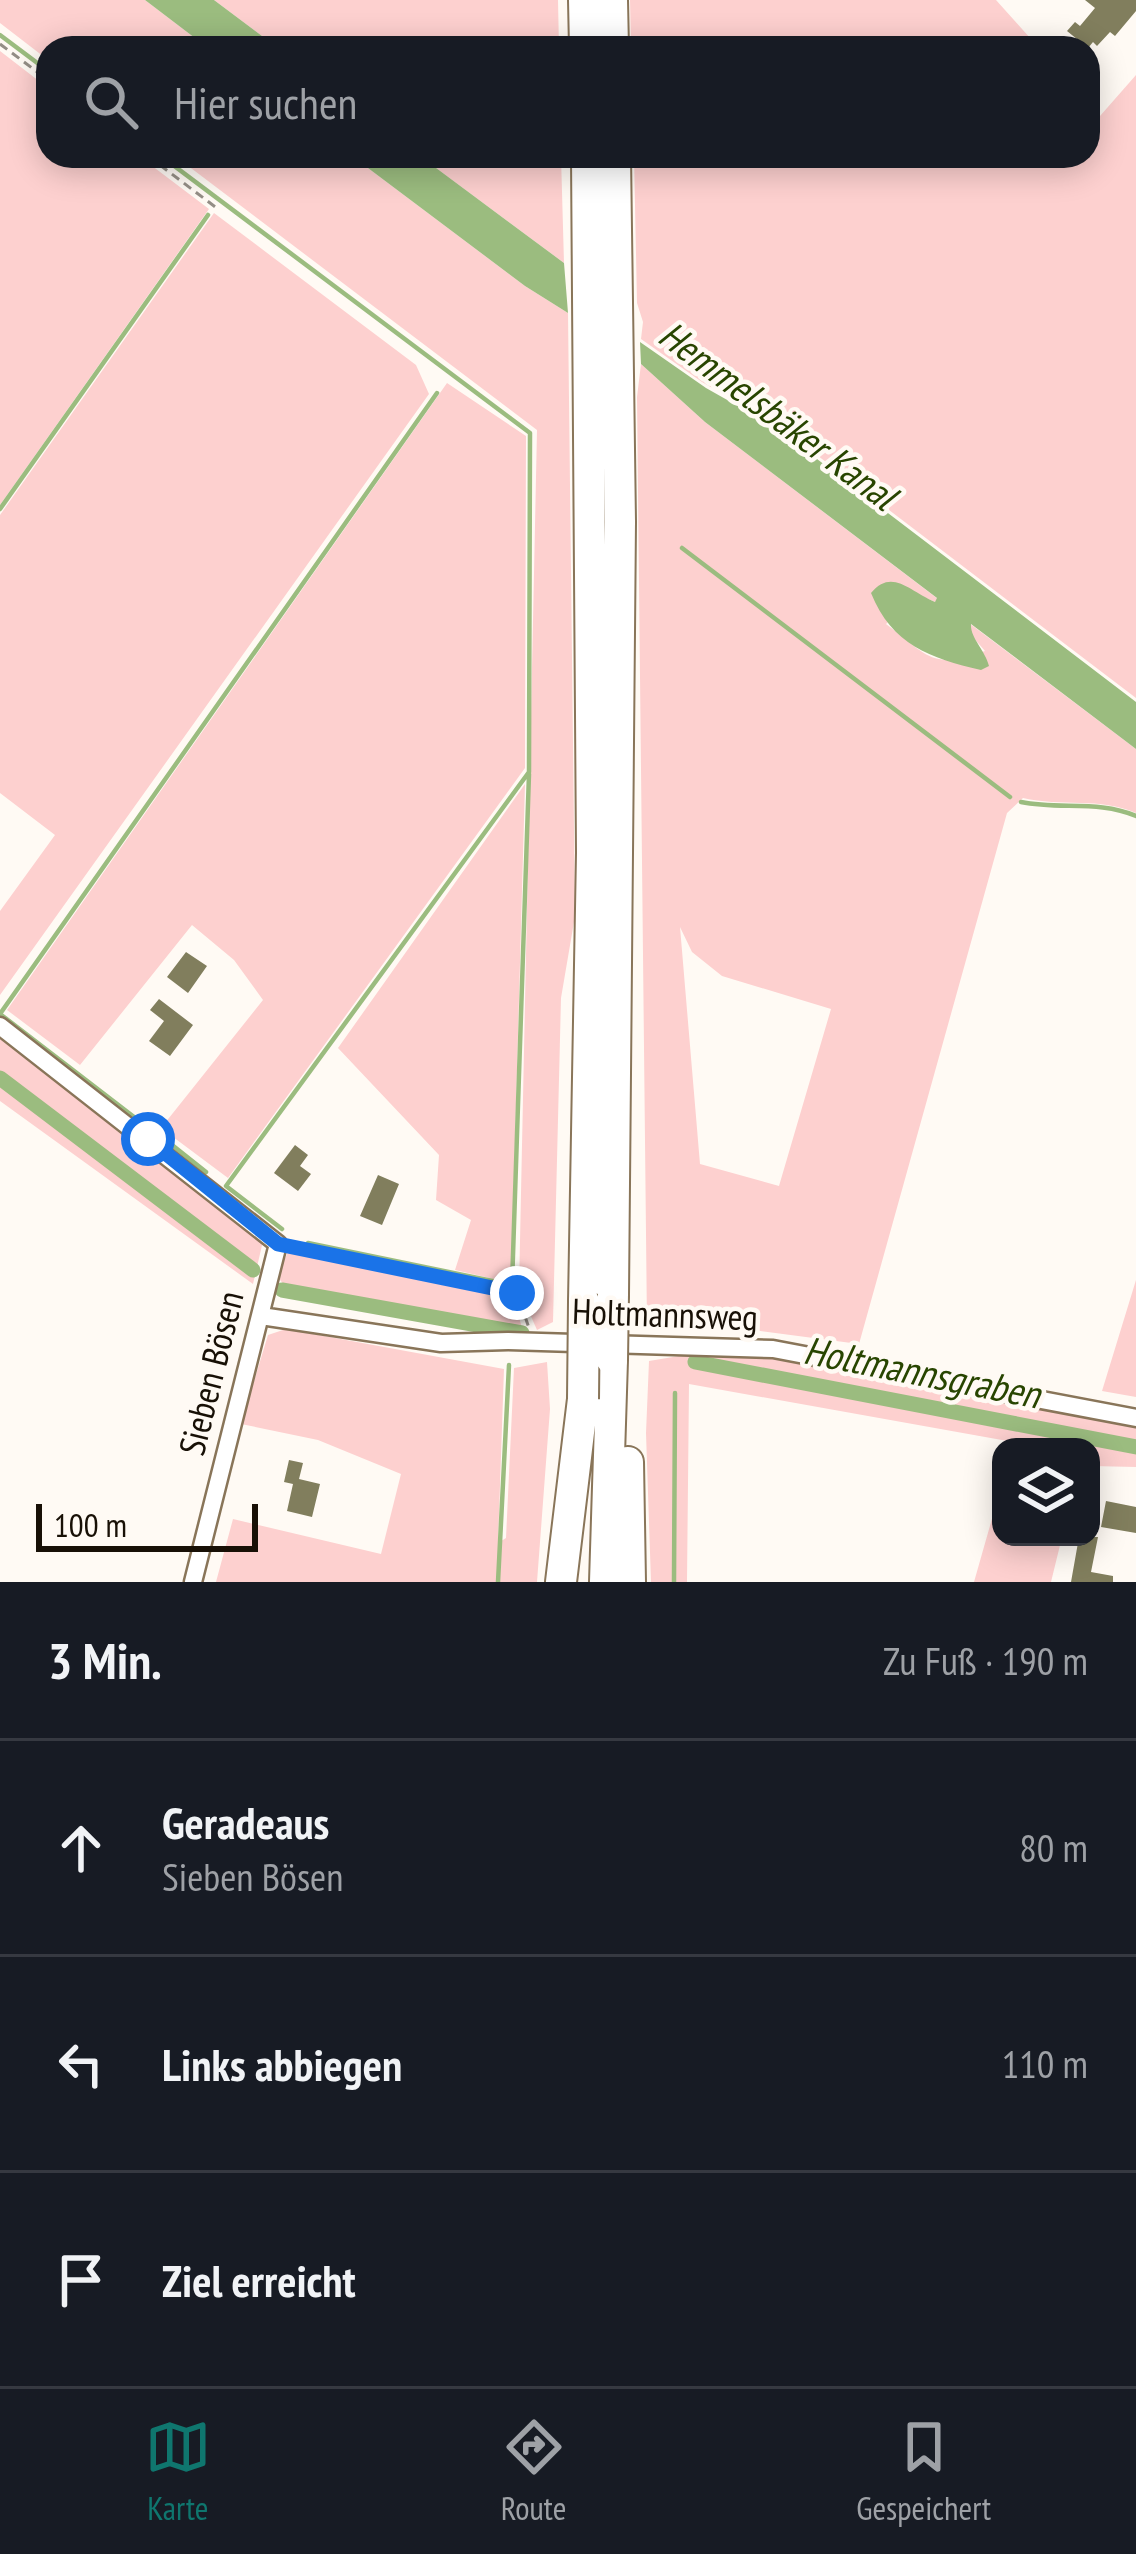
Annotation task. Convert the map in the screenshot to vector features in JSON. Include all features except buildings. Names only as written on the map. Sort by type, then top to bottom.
[{"type":"highway","points":[[584,0],[585,36]]},
{"type":"highway","points":[[612,0],[613,36]]},
{"type":"highway","points":[[587,168],[592,854],[608,1297],[619,1361],[630,1582]]},
{"type":"highway","points":[[561,1582],[583,1399],[608,1297],[615,1166],[615,168]]},
{"type":"highway","points":[[604,1582],[619,1361]]},
{"type":"highway","points":[[578,1582],[583,1399]]},
{"type":"street","points":[[0,1026],[278,1244]]},
{"type":"street","name":"Sieben Bösen","points":[[193,1582],[278,1244]]},
{"type":"street","name":"Holtmannsweg","points":[[261,1316],[441,1343],[773,1349],[1136,1418]]},
{"type":"path","points":[[0,44],[36,71]]},
{"type":"path","points":[[164,168],[218,209]]},
{"type":"path","points":[[278,1244],[517,1293],[535,1343]]},
{"type":"shaded area","points":[[0,0],[145,0],[192,36],[36,36],[36,51],[0,23]]},
{"type":"shaded area","points":[[145,0],[214,0],[262,36],[192,36]]},
{"type":"shaded area","points":[[214,0],[558,0],[559,36],[262,36]]},
{"type":"shaded area","points":[[630,0],[996,0],[1028,36],[631,36]]},
{"type":"shaded area","points":[[0,51],[36,79],[36,168],[155,168],[209,209],[0,505]]},
{"type":"shaded area","points":[[1136,75],[1136,698],[780,427],[702,382],[641,339],[643,322],[637,303],[634,168],[1100,168],[1100,116]]},
{"type":"shaded area","points":[[191,168],[368,168],[568,313],[575,916],[561,998],[553,1322],[537,1330],[519,1289],[537,430]]},
{"type":"shaded area","points":[[368,168],[436,168],[564,263],[568,313]]},
{"type":"shaded area","points":[[436,168],[561,168],[564,263]]},
{"type":"shaded area","points":[[214,213],[416,365],[429,394],[0,995],[0,911],[55,835],[0,793],[0,515]]},
{"type":"shaded area","points":[[640,342],[706,388],[775,427],[1136,702],[1136,749],[971,624],[989,666],[981,670],[929,654],[902,637],[871,593],[894,582],[935,602],[937,598],[705,422],[641,364]]},
{"type":"shaded area","points":[[641,364],[705,422],[938,599],[935,602],[917,594],[886,624],[922,652],[952,659],[985,651],[971,635],[969,623],[1136,749],[1136,813],[1108,805],[1023,798],[1007,813],[859,1344],[692,1322],[647,1326],[637,397]],"holes":[[[680,927],[692,952],[722,976],[831,1009],[779,1186],[700,1164]]]},
{"type":"shaded area","points":[[447,383],[526,436],[525,768],[228,1178],[161,1128],[263,1000],[234,960],[192,925],[80,1065],[7,1010]]},
{"type":"shaded area","points":[[525,784],[511,1283],[455,1270],[471,1220],[436,1200],[439,1155],[338,1048]]},
{"type":"shaded area","points":[[0,1037],[263,1241],[253,1284],[0,1101]]},
{"type":"shaded area","points":[[292,1243],[511,1288],[522,1328],[284,1285],[277,1276]]},
{"type":"shaded area","points":[[1136,1280],[1136,1397],[1102,1391]]},
{"type":"shaded area","points":[[286,1329],[504,1369],[498,1543],[506,1538],[514,1368],[547,1362],[550,1409],[537,1582],[216,1582],[233,1519],[381,1554],[401,1474],[318,1440],[241,1424],[268,1335]]},
{"type":"shaded area","points":[[691,1354],[765,1355],[1136,1424],[1136,1467],[1100,1466],[1100,1438],[992,1438],[689,1384],[687,1582],[651,1582],[646,1433],[649,1361]]},
{"type":"shaded area","points":[[992,1519],[992,1546],[1060,1546],[1051,1582],[974,1582]]},
{"type":"waterway","points":[[0,35],[36,62]]},
{"type":"waterway","points":[[177,168],[530,433],[529,772],[226,1186],[282,1229]]},
{"type":"waterway","points":[[0,509],[208,215]]},
{"type":"waterway","points":[[147,1127],[0,1014],[437,393]]},
{"type":"waterway","points":[[682,548],[1010,797]]},
{"type":"waterway","points":[[308,1243],[512,1285],[529,774]]},
{"type":"waterway","points":[[1021,802],[1108,808],[1136,816]]},
{"type":"waterway","name":"Holtmannsgraben","points":[[0,1078],[253,1270]]},
{"type":"waterway","points":[[162,1137],[206,1172]]},
{"type":"waterway","name":"Holtmannsgraben","points":[[282,1290],[522,1333]]},
{"type":"waterway","name":"Holtmannsgraben","points":[[695,1362],[1136,1447]]},
{"type":"waterway","points":[[498,1582],[509,1365]]},
{"type":"waterway","points":[[674,1582],[675,1393]]},
{"type":"route","points":[[148,1139],[278,1244],[517,1293]]},
{"type":"water label","name":"Hemmelsbäker Kanal","points":[[778,415]]}]
